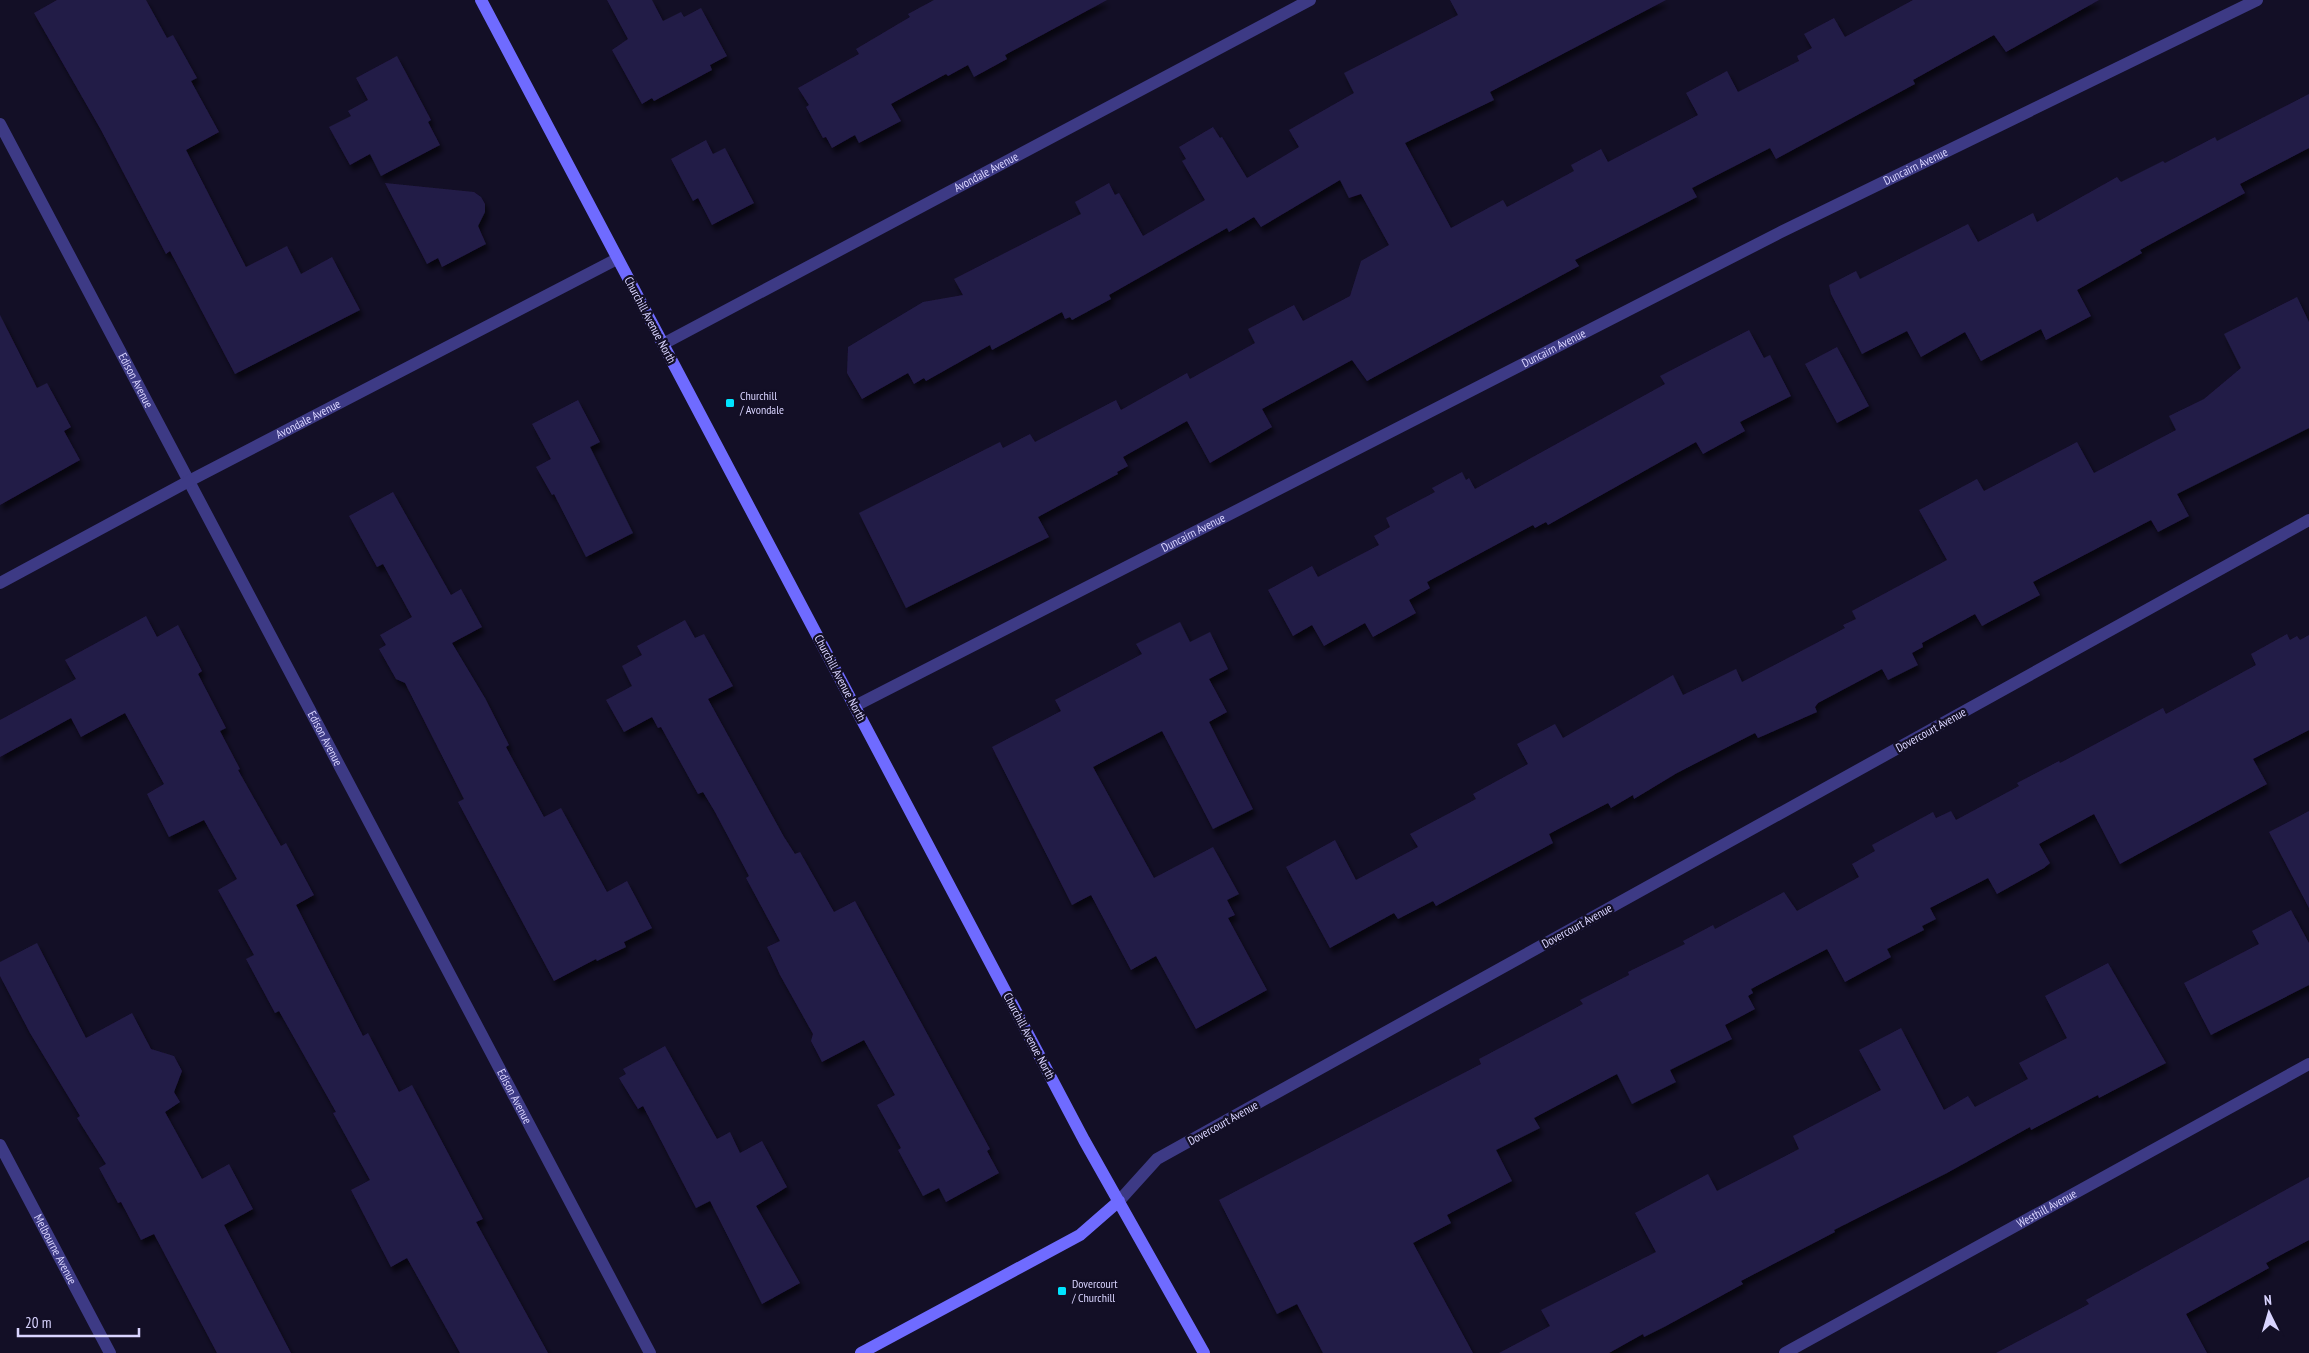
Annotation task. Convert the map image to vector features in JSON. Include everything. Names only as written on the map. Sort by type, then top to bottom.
[{"type":"main road","name":"Churchill Avenue North","points":[[481,0],[1084,1140],[1204,1353]]},
{"type":"main road","name":"Dovercourt Avenue","points":[[861,1353],[1080,1235],[1119,1201]]},
{"type":"street","name":"Avondale Avenue","points":[[664,344],[1310,0]]},
{"type":"street","name":"Duncairn Avenue","points":[[856,706],[1779,233],[2256,0]]},
{"type":"street","name":"Edison Avenue","points":[[0,124],[650,1353]]},
{"type":"street","name":"Avondale Avenue","points":[[0,583],[189,481],[618,259]]},
{"type":"street","name":"Dovercourt Avenue","points":[[1119,1201],[1157,1159],[2309,520]]},
{"type":"street","name":"Westhill Avenue","points":[[1785,1353],[2309,1064]]},
{"type":"street","name":"Melbourne Avenue","points":[[0,1145],[110,1353]]},
{"type":"building","points":[[57,0],[146,0],[167,38],[173,35],[197,78],[191,81],[219,132],[186,150],[246,267],[287,246],[301,274],[332,257],[360,310],[235,374],[170,251],[166,254],[101,130],[34,13]]},
{"type":"building","points":[[607,0],[652,0],[663,21],[681,12],[684,17],[701,8],[727,56],[710,65],[712,70],[654,101],[652,98],[642,104],[612,50],[628,39]]},
{"type":"building","points":[[934,0],[1107,0],[1005,55],[1007,59],[974,77],[968,65],[948,76],[946,74],[891,104],[901,121],[859,143],[855,135],[832,148],[826,137],[823,138],[806,107],[809,105],[798,88],[859,54],[856,49],[910,17],[908,14]]},
{"type":"building","points":[[1450,0],[1666,0],[1490,92],[1494,100],[1405,143],[1451,228],[1503,200],[1507,207],[1574,171],[1571,165],[1601,149],[1608,162],[1698,115],[1686,93],[1727,71],[1738,92],[1799,61],[1797,56],[1812,48],[1804,34],[1834,18],[1845,37],[1913,0],[2099,0],[2006,52],[1994,35],[1913,80],[1915,84],[1776,159],[1770,148],[1692,188],[1697,197],[1575,260],[1579,266],[1367,381],[1352,360],[1262,409],[1272,427],[1210,463],[1187,421],[1123,457],[1128,466],[1117,472],[1118,474],[1038,517],[1049,537],[906,608],[859,513],[1000,442],[1003,448],[1030,434],[1035,442],[1116,400],[1121,410],[1187,373],[1190,379],[1255,343],[1248,329],[1294,305],[1303,321],[1350,296],[1361,261],[1389,245],[1361,194],[1349,198],[1340,180],[1261,227],[1254,217],[1229,232],[1227,228],[1109,295],[1111,299],[1072,320],[1070,317],[1065,319],[1062,312],[992,350],[990,345],[926,381],[924,378],[914,384],[908,373],[862,399],[847,373],[848,347],[923,302],[963,295],[954,279],[1081,214],[1075,202],[1109,183],[1115,195],[1119,193],[1143,236],[1205,200],[1182,161],[1186,159],[1179,147],[1213,127],[1220,138],[1222,137],[1247,178],[1299,147],[1289,130],[1354,93],[1344,73],[1458,15]]},
{"type":"building","points":[[397,56],[431,120],[428,122],[440,145],[381,176],[370,154],[350,165],[329,127],[351,116],[348,111],[368,100],[356,78]]},
{"type":"building","points":[[2309,94],[2309,148],[2240,184],[2245,193],[2140,250],[2142,253],[2077,290],[2091,316],[2046,340],[2041,329],[1981,361],[1965,332],[1921,357],[1907,331],[1862,354],[1831,294],[1829,285],[1856,271],[1860,279],[1968,224],[1978,242],[2033,213],[2037,222],[2117,177],[2121,182],[2163,161],[2165,163],[2215,137],[2217,141]]},
{"type":"building","points":[[706,140],[713,154],[725,148],[754,203],[712,225],[698,198],[693,201],[671,159]]},
{"type":"building","points":[[385,183],[474,192],[481,197],[485,204],[485,212],[478,226],[486,244],[442,267],[438,258],[427,264]]},
{"type":"building","points":[[2297,297],[2309,322],[2309,428],[2177,494],[2189,516],[2158,532],[2151,520],[2033,582],[2040,595],[1982,626],[1975,614],[1922,643],[1923,647],[1912,653],[1918,665],[1888,680],[1882,669],[1818,703],[1815,707],[1817,712],[1758,738],[1755,733],[1677,773],[1634,799],[1633,795],[1611,808],[1608,803],[1549,834],[1553,843],[1436,906],[1433,901],[1398,919],[1394,913],[1330,948],[1286,867],[1335,840],[1356,880],[1418,847],[1410,834],[1476,799],[1473,794],[1528,764],[1517,744],[1555,724],[1563,738],[1673,675],[1683,695],[1736,669],[1742,682],[1845,628],[1843,625],[1856,619],[1852,611],[1947,560],[1919,510],[1977,479],[1984,491],[2077,442],[2094,473],[2176,430],[2169,416],[2204,399],[2241,368],[2224,334]]},
{"type":"building","points":[[0,315],[37,388],[47,383],[71,427],[64,431],[80,460],[0,505]]},
{"type":"building","points":[[1749,330],[1764,358],[1770,355],[1791,396],[1740,422],[1745,431],[1703,454],[1696,442],[1548,525],[1546,522],[1535,528],[1533,525],[1427,582],[1430,588],[1409,600],[1416,613],[1373,637],[1365,623],[1324,646],[1312,625],[1293,636],[1268,590],[1312,566],[1318,577],[1379,545],[1374,536],[1390,527],[1386,518],[1435,492],[1432,488],[1462,472],[1466,480],[1469,478],[1475,489],[1665,384],[1660,376]]},
{"type":"building","points":[[1837,347],[1869,406],[1837,423],[1805,364]]},
{"type":"building","points":[[578,400],[600,442],[590,447],[633,533],[586,557],[554,494],[552,495],[536,467],[551,459],[532,424]]},
{"type":"building","points":[[393,492],[451,595],[461,589],[482,627],[452,643],[485,698],[509,745],[506,747],[544,817],[561,808],[607,892],[627,881],[652,928],[624,942],[626,947],[597,961],[596,959],[554,981],[458,802],[464,799],[405,683],[396,679],[379,649],[386,645],[380,635],[412,617],[383,564],[377,567],[349,516]]},
{"type":"building","points":[[146,616],[157,637],[178,625],[202,671],[198,674],[226,728],[220,731],[240,769],[238,770],[281,846],[286,843],[314,895],[296,905],[363,1036],[368,1033],[399,1092],[412,1085],[483,1219],[476,1222],[548,1353],[460,1353],[407,1258],[391,1267],[351,1190],[370,1180],[333,1113],[336,1112],[279,1011],[275,1013],[246,959],[254,955],[218,890],[237,879],[204,820],[169,837],[147,794],[164,784],[125,713],[81,737],[71,718],[0,757],[0,720],[76,679],[65,660]]},
{"type":"building","points":[[685,620],[695,638],[704,634],[733,686],[708,699],[784,837],[795,854],[800,852],[834,912],[855,901],[990,1149],[987,1151],[999,1173],[946,1202],[939,1188],[923,1196],[898,1150],[901,1148],[877,1105],[895,1095],[864,1040],[822,1062],[811,1041],[813,1034],[780,975],[767,947],[780,941],[746,878],[749,876],[715,812],[703,792],[698,794],[661,727],[658,728],[652,717],[624,732],[606,700],[632,686],[622,666],[642,655],[637,646]]},
{"type":"building","points":[[1180,622],[1190,642],[1210,632],[1228,669],[1209,679],[1227,712],[1209,722],[1253,809],[1213,829],[1162,731],[1093,767],[1154,878],[1213,847],[1239,894],[1227,900],[1235,915],[1228,918],[1267,990],[1196,1029],[1156,956],[1131,970],[1091,895],[1072,905],[992,747],[1061,711],[1055,700],[1142,654],[1136,644]]},
{"type":"building","points":[[2287,634],[2290,640],[2297,636],[2300,640],[2309,635],[2309,730],[2253,759],[2267,784],[2120,864],[2094,814],[2039,844],[2050,863],[2044,868],[1997,894],[1988,878],[1930,908],[1936,919],[1922,926],[1924,930],[1887,949],[1891,957],[1845,982],[1827,949],[1751,989],[1753,993],[1748,996],[1755,1009],[1725,1025],[1732,1039],[1670,1070],[1676,1082],[1632,1104],[1617,1074],[1534,1118],[1540,1128],[1496,1150],[1512,1181],[1447,1215],[1451,1223],[1413,1243],[1473,1353],[1323,1353],[1297,1304],[1277,1314],[1219,1200],[1481,1064],[1479,1059],[1583,1004],[1580,1000],[1629,975],[1628,972],[1685,944],[1683,941],[1713,925],[1715,929],[1784,892],[1797,911],[1859,877],[1852,864],[1875,851],[1872,845],[1933,812],[1936,818],[1951,811],[1956,820],[2019,786],[2017,783],[2059,761],[2060,763],[2163,708],[2166,714],[2256,665],[2251,654]]},
{"type":"building","points":[[2309,811],[2309,908],[2269,832]]},
{"type":"building","points":[[2291,910],[2309,943],[2309,985],[2211,1035],[2184,983],[2259,944],[2252,931]]},
{"type":"building","points":[[37,943],[86,1038],[132,1013],[151,1049],[174,1056],[182,1071],[174,1092],[180,1102],[165,1112],[202,1179],[229,1164],[253,1209],[224,1225],[291,1353],[217,1353],[154,1234],[141,1240],[121,1202],[118,1203],[99,1168],[106,1164],[77,1118],[80,1116],[30,1033],[0,976],[0,962]]},
{"type":"building","points":[[2108,963],[2166,1063],[2099,1098],[2098,1095],[2031,1130],[2030,1127],[1947,1173],[1834,1230],[1835,1232],[1741,1281],[1743,1284],[1666,1326],[1644,1337],[1643,1334],[1609,1353],[1499,1353],[1550,1326],[1541,1310],[1656,1252],[1635,1213],[1708,1174],[1717,1191],[1799,1149],[1793,1136],[1881,1090],[1859,1050],[1901,1028],[1944,1110],[1968,1096],[1975,1107],[2028,1079],[2019,1063],[2067,1038],[2045,996]]},
{"type":"building","points":[[665,1046],[717,1139],[730,1132],[740,1153],[762,1141],[787,1187],[756,1206],[800,1283],[762,1304],[710,1201],[696,1208],[643,1106],[638,1109],[619,1078],[626,1074],[623,1069]]},
{"type":"building","points":[[2309,1177],[2309,1240],[2266,1263],[2269,1268],[2186,1314],[2207,1353],[1996,1353],[2089,1304],[2086,1300]]},
{"type":"place","name":"Churchill / Avondale","points":[[730,403]]},
{"type":"place","name":"Dovercourt / Churchill","points":[[1062,1291]]}]
